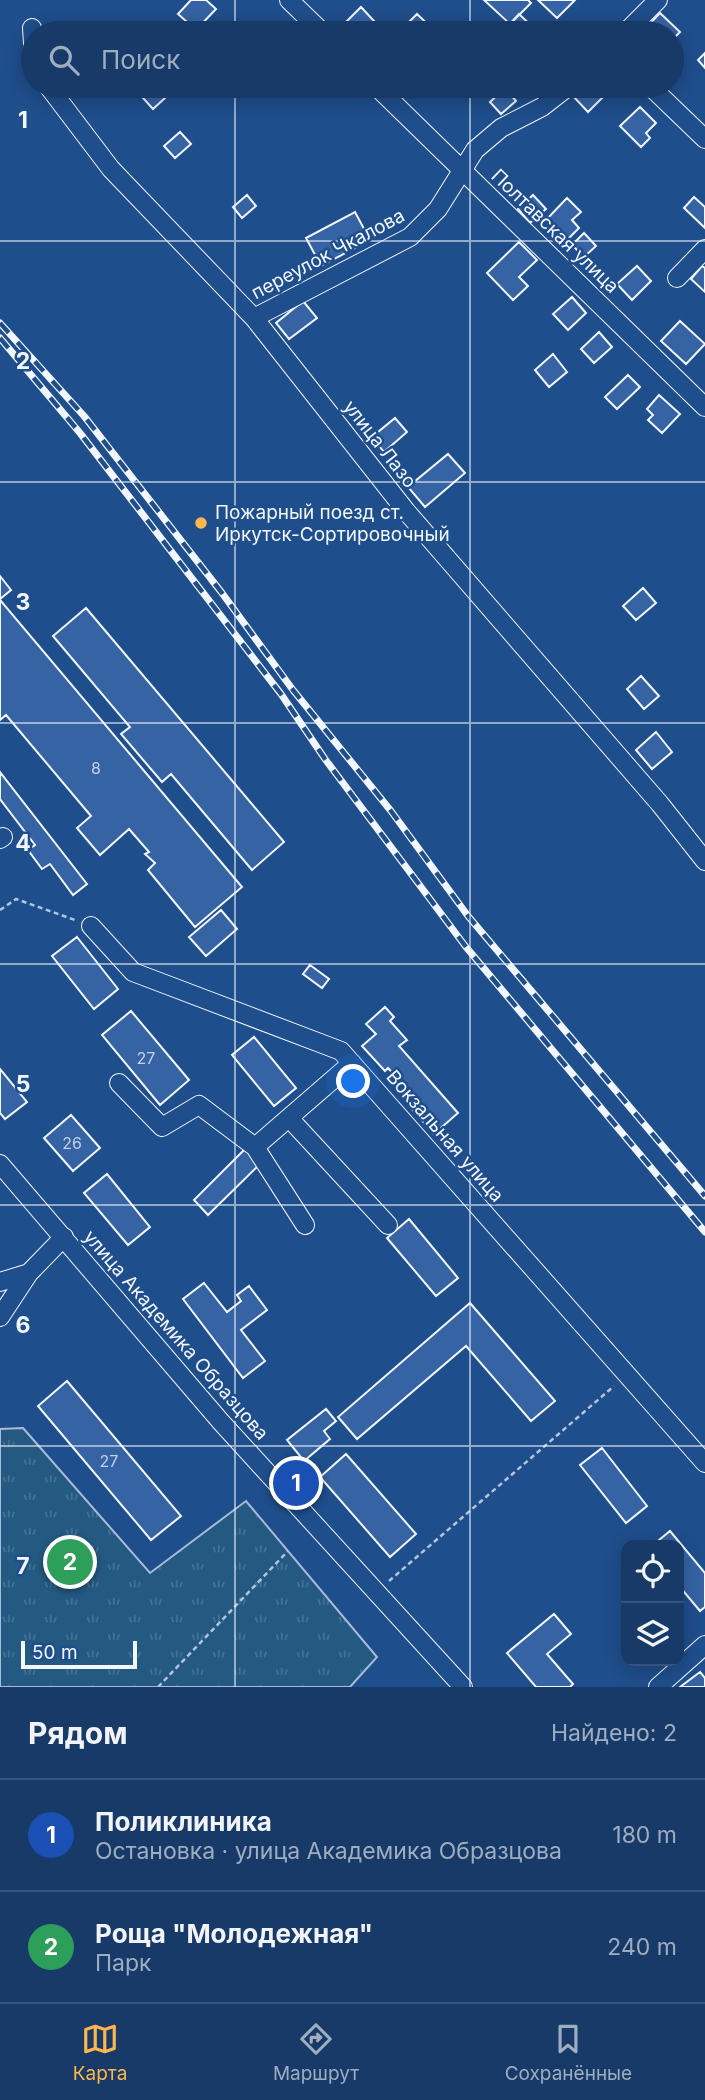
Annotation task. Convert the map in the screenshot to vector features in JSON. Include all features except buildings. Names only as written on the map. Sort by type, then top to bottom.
[{"type":"street","points":[[289,0],[311,21]]},
{"type":"street","points":[[637,21],[658,0]]},
{"type":"street","name":"улица Лазо","points":[[57,98],[111,169],[254,317],[406,511],[660,804],[705,861]]},
{"type":"street","name":"Полтавская улица","points":[[388,98],[705,407]]},
{"type":"street","name":"переулок Чкалова","points":[[254,317],[410,237],[438,209],[455,186],[461,169],[474,150],[501,128],[554,98]]},
{"type":"street","points":[[662,98],[705,139]]},
{"type":"street","points":[[677,278],[705,249]]},
{"type":"street","name":"Вокзальная улица","points":[[91,926],[134,972],[326,1043],[341,1051],[705,1463]]},
{"type":"street","points":[[255,1147],[352,1063]]},
{"type":"street","points":[[119,1083],[162,1127],[199,1104],[255,1147],[305,1225]]},
{"type":"street","points":[[289,1118],[388,1225]]},
{"type":"street","name":"улица Академика Образцова","points":[[0,1164],[221,1422],[463,1687]]},
{"type":"street","points":[[0,1317],[29,1273],[64,1237]]},
{"type":"street","points":[[0,1282],[29,1273]]},
{"type":"street","points":[[657,1687],[705,1645]]},
{"type":"path","points":[[0,910],[16,899],[91,926]]},
{"type":"path","points":[[376,1592],[627,1374]]},
{"type":"path","points":[[158,1687],[288,1551]]},
{"type":"green space","points":[[23,1428],[150,1573],[246,1501],[377,1657],[350,1687],[0,1687],[0,1429]]},
{"type":"railway","points":[[0,323],[84,416],[222,593],[293,690],[391,811],[468,916],[705,1196]]},
{"type":"railway","points":[[0,338],[80,433],[281,694],[325,759],[466,947],[705,1232]]},
{"type":"place","name":"Пожарный поезд ст. Иркутск-Сортировочный","points":[[201,523]]},
{"type":"place","name":"Поликлиника","points":[[296,1483]]},
{"type":"place","name":"Роща \"Молодежная\"","points":[[70,1562]]}]
